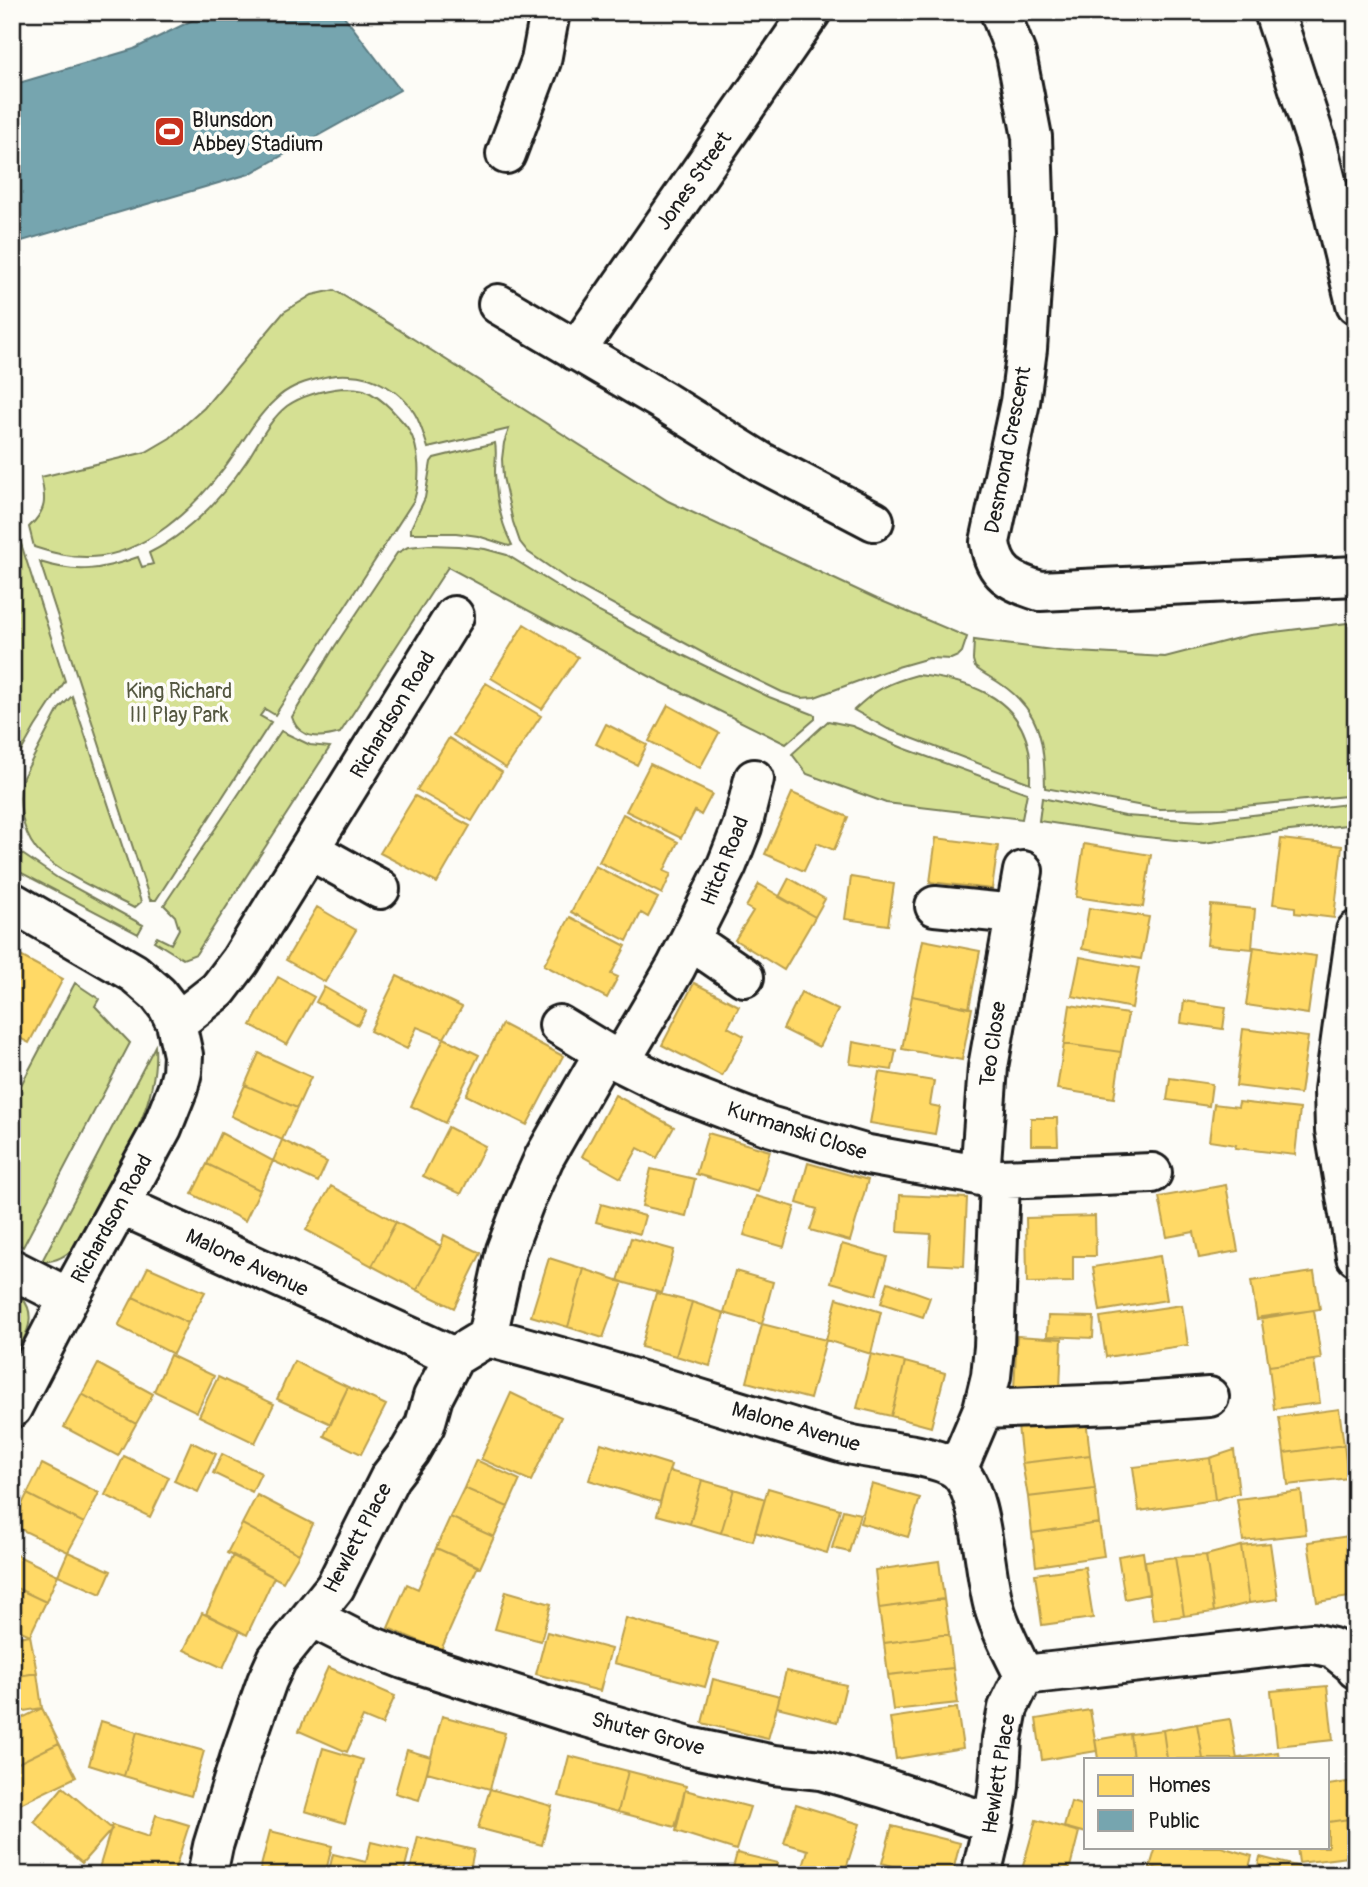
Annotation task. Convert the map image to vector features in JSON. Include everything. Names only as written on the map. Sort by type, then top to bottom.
[{"type":"street","points":[[506,154],[541,61],[550,12]]},
{"type":"street","name":"Jones Street","points":[[576,351],[811,12]]},
{"type":"street","name":"Desmond Crescent","points":[[1000,12],[1016,54],[1032,137],[1035,230],[1023,383],[990,542],[995,564],[1010,578],[1040,591],[1356,576]]},
{"type":"street","points":[[1274,12],[1317,144],[1356,304]]},
{"type":"street","points":[[498,304],[761,462],[874,521]]},
{"type":"street","name":"Richardson Road","points":[[176,1023],[218,990],[230,976],[454,616]]},
{"type":"street","name":"Hitch Road","points":[[612,1058],[690,940],[727,865],[742,827],[754,779]]},
{"type":"street","points":[[310,850],[380,889]]},
{"type":"street","name":"Teo Close","points":[[990,1178],[988,1067],[1023,871]]},
{"type":"street","name":"Richardson Road","points":[[12,902],[134,973],[158,994],[176,1023],[183,1055],[178,1088],[162,1128],[12,1408]]},
{"type":"street","points":[[935,906],[1015,914]]},
{"type":"street","points":[[1356,931],[1334,1090],[1335,1130],[1356,1256]]},
{"type":"street","points":[[690,940],[744,977]]},
{"type":"street","name":"Kurmanski Close","points":[[559,1025],[612,1058],[674,1089],[769,1126],[868,1155],[990,1178],[1152,1173]]},
{"type":"street","points":[[454,1357],[487,1337],[506,1250],[544,1158],[612,1058]]},
{"type":"street","points":[[990,1178],[994,1347],[991,1376],[983,1409],[957,1470],[967,1484],[973,1502],[983,1540],[993,1606],[1024,1675],[1311,1643],[1333,1648],[1355,1666]]},
{"type":"street","name":"Malone Avenue","points":[[121,1205],[454,1357]]},
{"type":"street","points":[[12,1269],[69,1298]]},
{"type":"street","name":"Malone Avenue","points":[[487,1337],[648,1382],[847,1444],[934,1460],[957,1470]]},
{"type":"street","name":"Hewlett Place","points":[[207,1875],[213,1846],[238,1766],[277,1659],[335,1587],[390,1477],[425,1425],[433,1397],[454,1357]]},
{"type":"street","points":[[983,1409],[1209,1397]]},
{"type":"street","name":"Shuter Grove","points":[[311,1617],[358,1641],[404,1659],[562,1710],[689,1747],[774,1765],[821,1770],[993,1824]]},
{"type":"street","name":"Hewlett Place","points":[[981,1875],[993,1824],[1006,1718],[1024,1675]]},
{"type":"green space","points":[[334,290],[668,501],[877,599],[967,637],[962,652],[951,659],[929,658],[894,668],[815,697],[801,698],[782,692],[718,661],[570,581],[528,552],[520,542],[513,522],[503,477],[504,443],[509,429],[428,448],[410,406],[386,386],[358,376],[341,375],[305,382],[280,396],[267,407],[212,483],[183,513],[149,539],[111,554],[91,557],[62,555],[34,547],[29,527],[44,504],[41,477],[146,452],[170,438],[204,408],[284,312],[312,295]]},
{"type":"green space","name":"King Richard III Play Park","points":[[343,388],[361,389],[375,396],[391,409],[409,430],[418,465],[414,500],[275,715],[265,709],[260,716],[271,722],[156,900],[150,900],[40,562],[66,568],[89,569],[138,557],[142,567],[153,564],[149,553],[178,536],[215,502],[246,462],[269,425],[287,406],[307,396]]},
{"type":"green space","points":[[495,443],[498,500],[504,527],[512,545],[456,533],[411,533],[425,498],[434,458]]},
{"type":"green space","points":[[16,528],[65,681],[22,750],[12,760],[12,529]]},
{"type":"green space","points":[[429,545],[485,549],[507,555],[599,612],[769,697],[815,715],[815,719],[786,744],[649,676],[448,567],[340,733],[318,737],[305,734],[295,725],[292,717],[335,646],[397,553],[408,547]]},
{"type":"green space","points":[[1356,622],[1356,795],[1223,808],[1159,809],[1045,788],[1041,741],[1032,715],[1012,693],[975,667],[973,660],[974,640],[1060,651],[1165,657],[1250,635]]},
{"type":"green space","points":[[917,675],[971,686],[1002,703],[1023,731],[1030,754],[1030,783],[888,729],[854,710],[883,688]]},
{"type":"green space","points":[[72,696],[141,902],[134,908],[55,866],[36,849],[24,824],[21,804],[23,777],[59,709]]},
{"type":"green space","points":[[828,721],[852,726],[903,748],[1027,793],[1022,819],[886,803],[807,774],[792,754]]},
{"type":"green space","points":[[281,731],[310,745],[330,747],[196,954],[183,959],[154,941],[157,937],[171,944],[179,929],[175,916],[164,905]]},
{"type":"green space","points":[[1042,798],[1125,816],[1201,821],[1356,803],[1356,824],[1204,843],[1039,821]]},
{"type":"green space","points":[[12,847],[59,879],[143,925],[138,934],[12,868]]},
{"type":"green space","points":[[75,983],[99,999],[95,1006],[130,1043],[23,1247],[12,1241],[12,1102]]},
{"type":"green space","points":[[155,1046],[155,1067],[146,1107],[129,1147],[86,1231],[69,1252],[56,1260],[42,1261]]},
{"type":"green space","points":[[22,1298],[29,1314],[28,1330],[12,1362],[12,1316]]},
{"type":"building: Homes","points":[[524,624],[578,657],[542,709],[491,678]]},
{"type":"building: Homes","points":[[486,683],[541,716],[506,768],[453,735]]},
{"type":"building: Homes","points":[[668,705],[719,733],[700,768],[649,741]]},
{"type":"building: Homes","points":[[606,724],[647,745],[637,765],[596,744]]},
{"type":"building: Homes","points":[[449,738],[502,772],[472,821],[417,790]]},
{"type":"building: Homes","points":[[650,764],[712,794],[701,815],[695,811],[681,838],[626,811]]},
{"type":"building: Homes","points":[[792,793],[848,817],[834,850],[817,843],[804,871],[765,854]]},
{"type":"building: Homes","points":[[415,796],[470,826],[437,883],[380,853]]},
{"type":"building: Homes","points":[[623,814],[678,842],[664,871],[671,874],[662,894],[599,862]]},
{"type":"building: Homes","points":[[936,838],[998,846],[992,889],[930,882]]},
{"type":"building: Homes","points":[[1281,839],[1342,846],[1334,918],[1295,913],[1295,907],[1273,904]]},
{"type":"building: Homes","points":[[1084,844],[1151,855],[1143,907],[1076,897]]},
{"type":"building: Homes","points":[[595,866],[658,898],[648,917],[641,913],[627,941],[571,912]]},
{"type":"building: Homes","points":[[851,877],[894,884],[888,925],[845,919]]},
{"type":"building: Homes","points":[[789,878],[825,899],[815,917],[779,897]]},
{"type":"building: Homes","points":[[759,884],[815,917],[784,970],[735,940],[753,911],[746,907]]},
{"type":"building: Homes","points":[[1211,905],[1255,909],[1252,949],[1207,945]]},
{"type":"building: Homes","points":[[317,907],[356,930],[325,982],[286,960]]},
{"type":"building: Homes","points":[[1089,908],[1149,917],[1141,959],[1082,949]]},
{"type":"building: Homes","points":[[570,917],[626,946],[611,974],[618,977],[607,998],[544,965]]},
{"type":"building: Homes","points":[[923,940],[980,951],[969,1008],[912,996]]},
{"type":"building: Homes","points":[[1254,947],[1316,956],[1308,1014],[1246,1005]]},
{"type":"building: Homes","points":[[13,952],[63,979],[29,1043],[12,1034]]},
{"type":"building: Homes","points":[[1080,957],[1139,968],[1132,1008],[1072,996]]},
{"type":"building: Homes","points":[[397,976],[462,1007],[444,1038],[417,1027],[407,1049],[370,1031]]},
{"type":"building: Homes","points":[[278,977],[314,997],[287,1045],[251,1025]]},
{"type":"building: Homes","points":[[694,983],[739,1006],[728,1027],[744,1036],[722,1076],[662,1045]]},
{"type":"building: Homes","points":[[324,987],[366,1011],[358,1025],[316,1002]]},
{"type":"building: Homes","points":[[801,992],[838,1010],[819,1047],[783,1029]]},
{"type":"building: Homes","points":[[912,996],[972,1008],[962,1060],[902,1049]]},
{"type":"building: Homes","points":[[1184,1001],[1226,1007],[1223,1029],[1181,1023]]},
{"type":"building: Homes","points":[[1070,1005],[1128,1014],[1121,1052],[1064,1044]]},
{"type":"building: Homes","points":[[502,1024],[563,1056],[527,1125],[466,1095]]},
{"type":"building: Homes","points":[[1243,1029],[1308,1037],[1300,1094],[1236,1086]]},
{"type":"building: Homes","points":[[444,1038],[479,1055],[445,1123],[411,1106]]},
{"type":"building: Homes","points":[[853,1042],[896,1050],[892,1070],[850,1064]]},
{"type":"building: Homes","points":[[1064,1044],[1121,1052],[1114,1098],[1057,1089]]},
{"type":"building: Homes","points":[[259,1053],[311,1077],[297,1108],[245,1085]]},
{"type":"building: Homes","points":[[879,1072],[934,1081],[930,1105],[940,1107],[935,1134],[870,1123]]},
{"type":"building: Homes","points":[[1170,1078],[1212,1084],[1209,1106],[1167,1100]]},
{"type":"building: Homes","points":[[245,1085],[297,1108],[282,1140],[231,1116]]},
{"type":"building: Homes","points":[[615,1095],[674,1127],[657,1158],[638,1148],[621,1178],[582,1156]]},
{"type":"building: Homes","points":[[1239,1102],[1300,1109],[1295,1155],[1235,1148],[1236,1145],[1209,1141],[1214,1104],[1238,1107]]},
{"type":"building: Homes","points":[[1031,1118],[1057,1118],[1058,1145],[1031,1145]]},
{"type":"building: Homes","points":[[448,1127],[485,1146],[461,1194],[423,1176]]},
{"type":"building: Homes","points":[[221,1133],[273,1161],[260,1190],[207,1164]]},
{"type":"building: Homes","points":[[708,1133],[770,1151],[758,1192],[696,1174]]},
{"type":"building: Homes","points":[[282,1140],[327,1162],[318,1182],[273,1161]]},
{"type":"building: Homes","points":[[808,1163],[868,1180],[850,1241],[810,1230],[817,1209],[797,1203]]},
{"type":"building: Homes","points":[[207,1164],[260,1190],[245,1221],[192,1194]]},
{"type":"building: Homes","points":[[651,1169],[695,1179],[686,1216],[642,1206]]},
{"type":"building: Homes","points":[[1226,1185],[1238,1251],[1199,1258],[1194,1232],[1167,1237],[1159,1197]]},
{"type":"building: Homes","points":[[331,1186],[396,1222],[372,1266],[306,1230]]},
{"type":"building: Homes","points":[[900,1195],[967,1198],[964,1266],[929,1264],[931,1234],[898,1232]]},
{"type":"building: Homes","points":[[756,1196],[795,1207],[784,1247],[744,1235]]},
{"type":"building: Homes","points":[[601,1204],[645,1216],[640,1234],[596,1222]]},
{"type":"building: Homes","points":[[1095,1216],[1096,1256],[1073,1256],[1073,1282],[1027,1283],[1026,1218]]},
{"type":"building: Homes","points":[[396,1222],[441,1246],[417,1290],[372,1266]]},
{"type":"building: Homes","points":[[444,1235],[481,1253],[454,1308],[417,1290],[441,1246]]},
{"type":"building: Homes","points":[[631,1238],[674,1250],[662,1293],[618,1281]]},
{"type":"building: Homes","points":[[842,1244],[887,1257],[876,1295],[831,1282]]},
{"type":"building: Homes","points":[[1160,1256],[1167,1300],[1100,1311],[1093,1267]]},
{"type":"building: Homes","points":[[549,1258],[584,1269],[568,1327],[531,1316]]},
{"type":"building: Homes","points":[[148,1267],[205,1292],[188,1323],[133,1297]]},
{"type":"building: Homes","points":[[584,1269],[623,1282],[603,1338],[568,1327]]},
{"type":"building: Homes","points":[[735,1271],[773,1282],[762,1324],[724,1313]]},
{"type":"building: Homes","points":[[1314,1272],[1320,1309],[1257,1319],[1251,1281]]},
{"type":"building: Homes","points":[[888,1282],[930,1297],[923,1317],[881,1303]]},
{"type":"building: Homes","points":[[656,1293],[692,1302],[676,1356],[641,1347]]},
{"type":"building: Homes","points":[[133,1297],[188,1323],[173,1354],[118,1326]]},
{"type":"building: Homes","points":[[837,1298],[881,1312],[871,1354],[826,1340]]},
{"type":"building: Homes","points":[[692,1302],[724,1313],[710,1366],[676,1356]]},
{"type":"building: Homes","points":[[1182,1305],[1188,1345],[1106,1357],[1100,1317]]},
{"type":"building: Homes","points":[[1314,1310],[1321,1359],[1269,1366],[1261,1317]]},
{"type":"building: Homes","points":[[1048,1316],[1094,1317],[1093,1338],[1047,1336]]},
{"type":"building: Homes","points":[[762,1324],[826,1340],[810,1399],[747,1382]]},
{"type":"building: Homes","points":[[1017,1336],[1062,1339],[1060,1389],[1014,1388]]},
{"type":"building: Homes","points":[[871,1354],[905,1362],[891,1416],[857,1408]]},
{"type":"building: Homes","points":[[170,1355],[214,1376],[197,1412],[154,1391]]},
{"type":"building: Homes","points":[[1314,1360],[1320,1403],[1274,1409],[1269,1366]]},
{"type":"building: Homes","points":[[294,1361],[348,1387],[331,1424],[277,1399]]},
{"type":"building: Homes","points":[[905,1362],[945,1373],[931,1427],[891,1416]]},
{"type":"building: Homes","points":[[98,1364],[153,1394],[136,1424],[82,1394]]},
{"type":"building: Homes","points":[[218,1377],[274,1404],[255,1443],[199,1416]]},
{"type":"building: Homes","points":[[348,1387],[386,1405],[361,1454],[324,1436]]},
{"type":"building: Homes","points":[[511,1393],[561,1417],[531,1481],[481,1459]]},
{"type":"building: Homes","points":[[82,1394],[136,1424],[118,1456],[64,1427]]},
{"type":"building: Homes","points":[[1339,1409],[1344,1445],[1284,1453],[1279,1417]]},
{"type":"building: Homes","points":[[1086,1418],[1090,1455],[1022,1463],[1018,1426]]},
{"type":"building: Homes","points":[[191,1442],[216,1454],[198,1492],[174,1481]]},
{"type":"building: Homes","points":[[601,1443],[671,1465],[660,1502],[589,1480]]},
{"type":"building: Homes","points":[[1344,1445],[1348,1478],[1288,1485],[1284,1453]]},
{"type":"building: Homes","points":[[1234,1450],[1239,1493],[1215,1500],[1210,1458]]},
{"type":"building: Homes","points":[[222,1454],[261,1473],[252,1492],[213,1473]]},
{"type":"building: Homes","points":[[1090,1455],[1095,1489],[1028,1497],[1022,1463]]},
{"type":"building: Homes","points":[[124,1456],[169,1477],[150,1517],[105,1495]]},
{"type":"building: Homes","points":[[1210,1458],[1215,1500],[1139,1511],[1133,1467]]},
{"type":"building: Homes","points":[[476,1460],[520,1480],[508,1507],[464,1488]]},
{"type":"building: Homes","points":[[42,1464],[99,1493],[84,1523],[27,1494]]},
{"type":"building: Homes","points":[[669,1471],[702,1480],[690,1524],[657,1515]]},
{"type":"building: Homes","points":[[702,1480],[734,1489],[721,1533],[690,1524]]},
{"type":"building: Homes","points":[[872,1484],[920,1498],[908,1537],[860,1523]]},
{"type":"building: Homes","points":[[464,1488],[508,1507],[494,1537],[450,1517]]},
{"type":"building: Homes","points":[[768,1488],[840,1509],[827,1553],[755,1532]]},
{"type":"building: Homes","points":[[734,1489],[765,1499],[753,1541],[721,1533]]},
{"type":"building: Homes","points":[[1095,1489],[1099,1523],[1032,1533],[1028,1497]]},
{"type":"building: Homes","points":[[1301,1491],[1306,1534],[1243,1541],[1237,1499]]},
{"type":"building: Homes","points":[[27,1494],[84,1523],[68,1552],[12,1525]]},
{"type":"building: Homes","points":[[257,1495],[313,1524],[299,1554],[242,1524]]},
{"type":"building: Homes","points":[[843,1510],[860,1514],[849,1552],[832,1548]]},
{"type":"building: Homes","points":[[450,1517],[494,1537],[480,1568],[436,1548]]},
{"type":"building: Homes","points":[[1099,1523],[1104,1556],[1036,1566],[1032,1533]]},
{"type":"building: Homes","points":[[242,1524],[299,1554],[283,1582],[227,1553]]},
{"type":"building: Homes","points":[[1356,1535],[1356,1596],[1317,1602],[1308,1542]]},
{"type":"building: Homes","points":[[1270,1543],[1278,1599],[1249,1603],[1241,1546]]},
{"type":"building: Homes","points":[[1241,1546],[1249,1603],[1214,1612],[1206,1555]]},
{"type":"building: Homes","points":[[436,1548],[478,1566],[441,1650],[388,1628],[407,1584],[418,1589]]},
{"type":"building: Homes","points":[[68,1552],[111,1571],[101,1594],[58,1575]]},
{"type":"building: Homes","points":[[1143,1552],[1149,1594],[1125,1599],[1118,1556]]},
{"type":"building: Homes","points":[[12,1553],[58,1575],[46,1602],[12,1586]]},
{"type":"building: Homes","points":[[233,1555],[274,1577],[247,1635],[206,1614]]},
{"type":"building: Homes","points":[[1206,1555],[1214,1612],[1184,1616],[1175,1557]]},
{"type":"building: Homes","points":[[1175,1557],[1184,1616],[1153,1620],[1145,1561]]},
{"type":"building: Homes","points":[[939,1561],[944,1599],[879,1608],[875,1570]]},
{"type":"building: Homes","points":[[1085,1567],[1093,1618],[1042,1625],[1035,1574]]},
{"type":"building: Homes","points":[[12,1586],[46,1602],[30,1635],[12,1627]]},
{"type":"building: Homes","points":[[506,1591],[551,1604],[541,1641],[495,1629]]},
{"type":"building: Homes","points":[[944,1599],[949,1634],[884,1643],[879,1608]]},
{"type":"building: Homes","points":[[202,1613],[240,1631],[223,1668],[184,1650]]},
{"type":"building: Homes","points":[[626,1618],[718,1643],[705,1687],[614,1663]]},
{"type":"building: Homes","points":[[547,1632],[611,1649],[600,1691],[536,1674]]},
{"type":"building: Homes","points":[[949,1634],[953,1668],[888,1675],[884,1643]]},
{"type":"building: Homes","points":[[30,1635],[37,1673],[12,1677],[12,1638]]},
{"type":"building: Homes","points":[[328,1667],[395,1696],[382,1725],[363,1717],[347,1752],[299,1731]]},
{"type":"building: Homes","points":[[953,1668],[958,1703],[893,1710],[888,1675]]},
{"type":"building: Homes","points":[[786,1671],[846,1685],[837,1722],[777,1707]]},
{"type":"building: Homes","points":[[37,1673],[42,1708],[12,1713],[12,1677]]},
{"type":"building: Homes","points":[[713,1679],[780,1696],[768,1739],[702,1723]]},
{"type":"building: Homes","points":[[1327,1686],[1333,1740],[1277,1746],[1271,1691]]},
{"type":"building: Homes","points":[[42,1708],[59,1743],[12,1766],[12,1723]]},
{"type":"building: Homes","points":[[957,1708],[963,1748],[896,1759],[890,1718]]},
{"type":"building: Homes","points":[[1090,1710],[1097,1751],[1042,1760],[1036,1719]]},
{"type":"building: Homes","points":[[442,1716],[505,1733],[490,1789],[427,1772]]},
{"type":"building: Homes","points":[[1230,1719],[1237,1758],[1203,1758],[1197,1724]]},
{"type":"building: Homes","points":[[101,1721],[137,1732],[124,1776],[89,1765]]},
{"type":"building: Homes","points":[[1197,1724],[1203,1758],[1167,1758],[1163,1730]]},
{"type":"building: Homes","points":[[1163,1730],[1167,1758],[1133,1758],[1130,1734]]},
{"type":"building: Homes","points":[[137,1732],[204,1751],[191,1796],[124,1776]]},
{"type":"building: Homes","points":[[1130,1734],[1133,1758],[1098,1758],[1095,1740]]},
{"type":"building: Homes","points":[[59,1743],[76,1777],[16,1806],[12,1798],[12,1766]]},
{"type":"building: Homes","points":[[323,1748],[363,1760],[345,1823],[305,1811]]},
{"type":"building: Homes","points":[[407,1750],[431,1757],[419,1800],[395,1793]]},
{"type":"building: Homes","points":[[1278,1752],[1279,1758],[1238,1758]]},
{"type":"building: Homes","points":[[569,1756],[628,1771],[618,1812],[559,1796]]},
{"type":"building: Homes","points":[[628,1771],[686,1786],[675,1827],[618,1812]]},
{"type":"building: Homes","points":[[1354,1781],[1356,1818],[1330,1822],[1330,1785]]},
{"type":"building: Homes","points":[[63,1787],[112,1829],[82,1863],[34,1822]]},
{"type":"building: Homes","points":[[490,1789],[552,1806],[542,1845],[478,1828]]},
{"type":"building: Homes","points":[[685,1790],[750,1807],[736,1850],[676,1831]]},
{"type":"building: Homes","points":[[1071,1802],[1084,1805],[1084,1832],[1064,1827]]},
{"type":"building: Homes","points":[[796,1804],[860,1824],[844,1875],[817,1875],[802,1870],[808,1850],[784,1843]]},
{"type":"building: Homes","points":[[156,1815],[189,1825],[173,1875],[97,1875],[112,1825],[149,1837]]},
{"type":"building: Homes","points":[[1356,1818],[1356,1856],[1299,1863],[1297,1848],[1330,1848],[1330,1822]]},
{"type":"building: Homes","points":[[1036,1820],[1079,1832],[1068,1875],[1021,1873]]},
{"type":"building: Homes","points":[[892,1826],[960,1843],[952,1875],[914,1875],[914,1872],[882,1863]]},
{"type":"building: Homes","points":[[270,1831],[332,1846],[325,1875],[259,1874]]},
{"type":"building: Homes","points":[[418,1837],[474,1850],[469,1875],[409,1875]]},
{"type":"building: Homes","points":[[371,1842],[409,1851],[403,1875],[328,1875],[333,1854],[366,1862]]},
{"type":"building: Homes","points":[[1156,1848],[1224,1848],[1252,1856],[1247,1875],[1177,1875],[1150,1867]]},
{"type":"building: Homes","points":[[737,1853],[778,1863],[776,1875],[731,1875]]},
{"type":"building: Homes","points":[[1260,1857],[1304,1868],[1303,1875],[1256,1875]]},
{"type":"building: Public","name":"Blunsdon Abbey Stadium","points":[[209,12],[341,12],[400,90],[249,174],[12,244],[12,85],[134,49]]},
{"type":"place","name":"Blunsdon Abbey Stadium","points":[[169,132]]}]
